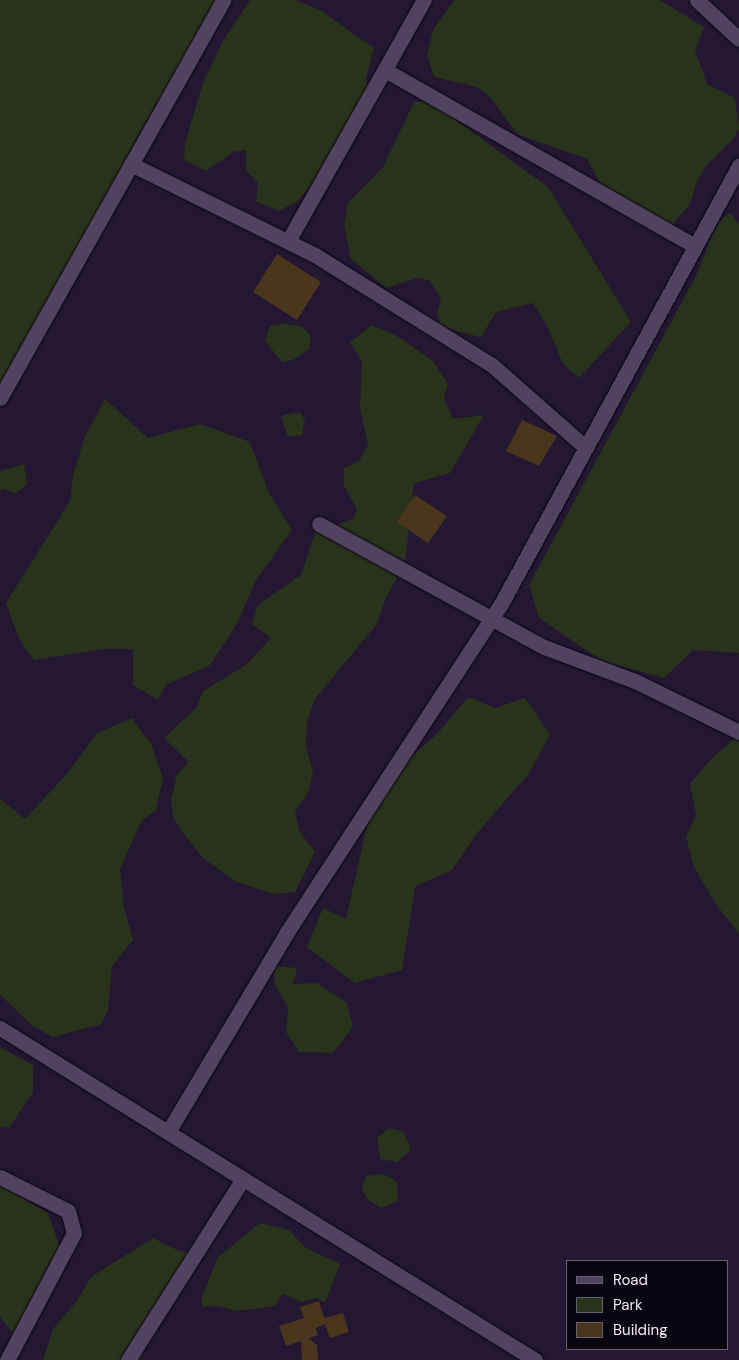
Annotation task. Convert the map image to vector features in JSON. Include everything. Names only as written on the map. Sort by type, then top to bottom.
[{"type":"street","points":[[0,398],[223,0]]},
{"type":"street","points":[[288,242],[424,0]]},
{"type":"street","points":[[699,1],[739,39]]},
{"type":"street","points":[[385,70],[695,246]]},
{"type":"street","points":[[131,164],[288,242],[492,365],[586,448]]},
{"type":"street","points":[[168,1132],[287,932],[492,619],[739,165]]},
{"type":"street","points":[[319,524],[544,647],[635,681],[739,732]]},
{"type":"street","points":[[0,1028],[535,1360]]},
{"type":"street","points":[[0,1177],[68,1211],[74,1233],[7,1360]]},
{"type":"street","points":[[128,1360],[243,1179]]},
{"type":"green space","points":[[0,0],[218,0],[139,134],[49,310],[0,389]]},
{"type":"green space","points":[[250,0],[295,0],[320,10],[374,48],[366,78],[372,107],[298,201],[279,211],[256,201],[258,183],[246,170],[246,150],[233,152],[206,171],[184,160],[185,143],[204,80],[224,39]]},
{"type":"green space","points":[[454,0],[660,0],[704,27],[695,50],[707,84],[735,98],[739,128],[733,140],[708,164],[697,181],[690,204],[669,229],[600,184],[587,159],[517,134],[491,98],[477,87],[434,77],[427,55],[433,30]]},
{"type":"green space","points":[[414,102],[431,102],[548,187],[631,322],[579,378],[563,364],[548,328],[533,303],[496,312],[481,337],[460,332],[441,325],[437,314],[441,298],[429,280],[417,278],[386,288],[351,259],[344,225],[348,203],[383,167]]},
{"type":"green space","points":[[731,213],[739,224],[739,653],[693,650],[664,678],[602,661],[539,618],[529,585],[696,276],[713,233],[723,217]]},
{"type":"green space","points":[[285,324],[301,326],[311,336],[309,349],[293,360],[282,362],[265,341],[270,326]]},
{"type":"green space","points":[[372,325],[397,336],[433,361],[448,384],[444,398],[453,419],[484,415],[450,473],[414,483],[405,563],[385,600],[377,624],[315,699],[307,722],[306,746],[313,772],[309,791],[295,812],[300,832],[315,852],[295,892],[274,894],[237,882],[204,859],[184,834],[173,817],[171,801],[177,774],[189,762],[164,738],[196,708],[203,691],[246,665],[271,638],[252,624],[258,605],[301,575],[315,533],[353,519],[357,509],[344,486],[344,468],[359,461],[368,445],[360,408],[362,362],[350,342]]},
{"type":"green space","points":[[105,399],[148,438],[200,424],[250,442],[268,491],[292,530],[256,580],[237,624],[210,665],[166,685],[158,700],[133,685],[133,649],[103,649],[34,660],[19,639],[6,603],[70,501],[73,475],[85,436]]},
{"type":"green space","points":[[300,412],[305,421],[302,435],[288,437],[281,416]]},
{"type":"green space","points":[[24,464],[27,484],[16,493],[2,489],[0,494],[0,471]]},
{"type":"green space","points":[[468,697],[495,708],[525,698],[550,735],[528,775],[478,832],[452,870],[415,887],[402,970],[355,983],[307,947],[323,908],[346,919],[366,830],[389,777],[438,733]]},
{"type":"green space","points":[[132,718],[152,746],[163,778],[156,810],[141,822],[120,869],[124,907],[133,940],[112,966],[108,1010],[102,1024],[53,1037],[33,1026],[0,995],[0,799],[25,819],[67,774],[97,733]]},
{"type":"green space","points":[[737,736],[739,737],[739,934],[715,903],[694,867],[686,837],[696,815],[690,784],[712,758]]},
{"type":"green space","points":[[274,966],[297,968],[293,984],[317,983],[347,1003],[353,1027],[333,1053],[299,1052],[286,1032],[288,1008],[275,985]]},
{"type":"green space","points":[[0,1047],[33,1065],[33,1092],[9,1128],[0,1127]]},
{"type":"green space","points":[[389,1128],[404,1132],[411,1150],[397,1162],[380,1159],[377,1138]]},
{"type":"green space","points":[[383,1174],[397,1182],[398,1201],[381,1208],[368,1200],[362,1190],[366,1176]]},
{"type":"green space","points":[[0,1185],[48,1213],[61,1250],[15,1336],[0,1317]]},
{"type":"green space","points":[[260,1223],[289,1230],[306,1248],[340,1264],[325,1303],[316,1298],[302,1302],[282,1294],[275,1306],[236,1311],[218,1306],[203,1307],[201,1299],[218,1257]]},
{"type":"green space","points":[[153,1238],[177,1250],[199,1255],[150,1332],[141,1360],[43,1360],[53,1329],[76,1302],[91,1277]]},
{"type":"building","points":[[277,254],[321,282],[297,320],[253,292]]},
{"type":"building","points":[[522,420],[557,436],[539,466],[506,451]]},
{"type":"building","points":[[415,495],[447,516],[428,543],[397,522]]},
{"type":"building","points":[[319,1301],[324,1318],[343,1313],[349,1332],[330,1338],[325,1324],[316,1328],[318,1335],[309,1338],[317,1345],[318,1360],[302,1360],[301,1341],[286,1346],[279,1326],[304,1318],[300,1307]]}]
